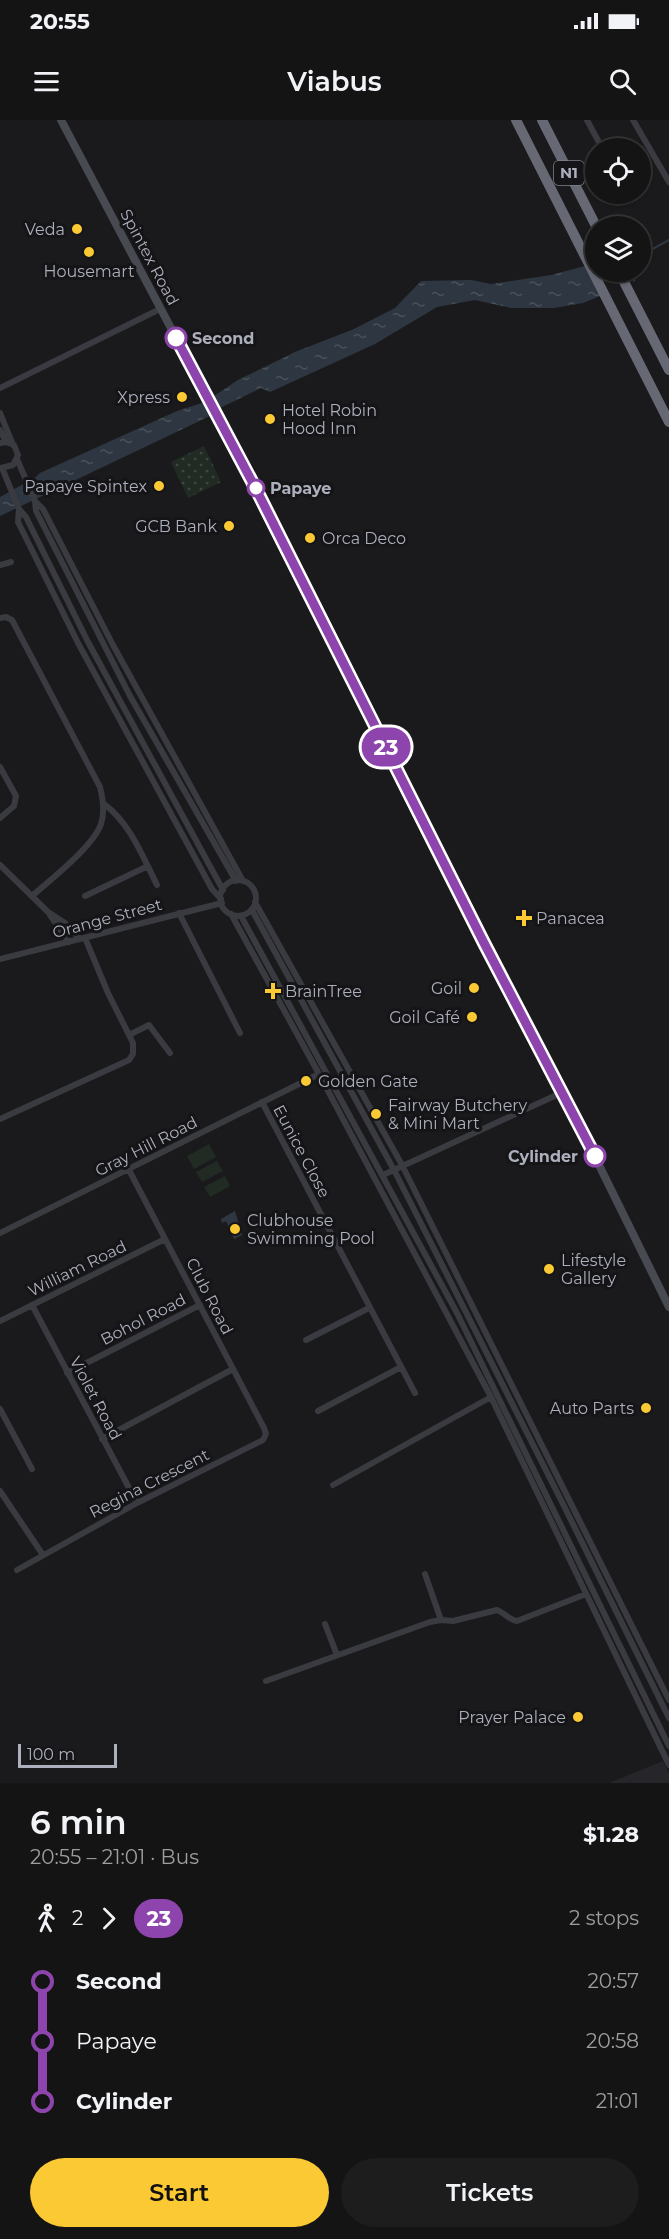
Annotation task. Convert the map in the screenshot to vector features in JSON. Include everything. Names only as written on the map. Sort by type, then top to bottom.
[{"type":"highway","name":"N1","points":[[516,120],[669,422]]},
{"type":"highway","name":"N1","points":[[542,120],[591,216]]},
{"type":"highway","points":[[624,282],[669,370]]},
{"type":"main road","name":"Spintex Road","points":[[61,120],[207,394],[484,943],[563,1092],[669,1307]]},
{"type":"street","points":[[586,120],[596,138]]},
{"type":"street","points":[[633,120],[669,182]]},
{"type":"street","points":[[0,388],[160,309]]},
{"type":"street","points":[[0,413],[18,452],[13,465],[1,468],[19,509],[26,517],[88,642],[223,890]]},
{"type":"street","points":[[0,430],[3,442],[14,445]]},
{"type":"street","points":[[17,459],[35,501],[43,509],[239,881]]},
{"type":"street","points":[[19,509],[18,522],[78,643],[212,889],[225,910],[231,914],[241,916],[252,910],[255,902]]},
{"type":"street","points":[[0,565],[11,562]]},
{"type":"street","points":[[0,618],[6,617],[12,620],[100,787],[104,804],[101,825],[93,839],[32,896]]},
{"type":"street","points":[[0,767],[16,796],[14,806],[0,818]]},
{"type":"street","points":[[104,804],[116,812],[158,885]]},
{"type":"street","points":[[0,865],[48,912],[69,942]]},
{"type":"street","points":[[85,896],[148,866]]},
{"type":"street","points":[[221,901],[223,890],[228,884],[239,881],[250,885],[254,891],[255,902],[402,1166],[669,1700]]},
{"type":"street","name":"Orange Street","points":[[0,959],[221,901]]},
{"type":"street","points":[[252,910],[394,1170],[669,1718]]},
{"type":"street","points":[[0,1119],[129,1060],[133,1054],[133,1043],[83,939],[48,912]]},
{"type":"street","points":[[179,913],[240,1033]]},
{"type":"street","points":[[231,914],[319,1074],[490,1397],[669,1765]]},
{"type":"street","points":[[241,916],[457,1313],[669,1746]]},
{"type":"street","points":[[129,1035],[149,1025],[170,1053]]},
{"type":"street","name":"Gray Hill Road","points":[[0,1233],[319,1074]]},
{"type":"street","points":[[383,1175],[563,1092]]},
{"type":"street","name":"Eunice Close","points":[[262,1102],[415,1393]]},
{"type":"street","name":"Club Road","points":[[129,1170],[266,1434]]},
{"type":"street","name":"William Road","points":[[0,1321],[165,1239]]},
{"type":"street","name":"Violet Road","points":[[32,1305],[137,1503]]},
{"type":"street","name":"Bohol Road","points":[[68,1373],[200,1305]]},
{"type":"street","points":[[306,1340],[369,1308]]},
{"type":"street","points":[[318,1411],[401,1367]]},
{"type":"street","points":[[102,1439],[232,1369]]},
{"type":"street","points":[[333,1485],[490,1397]]},
{"type":"street","points":[[0,1408],[32,1469]]},
{"type":"street","name":"Regina Crescent","points":[[17,1570],[137,1503],[263,1440],[266,1434]]},
{"type":"street","points":[[0,1491],[43,1555]]},
{"type":"street","points":[[425,1574],[441,1620]]},
{"type":"street","points":[[266,1681],[430,1622],[441,1620],[453,1622],[497,1610],[511,1620],[517,1621],[586,1594]]},
{"type":"street","points":[[324,1624],[337,1655]]},
{"type":"shaded area","points":[[204,446],[221,482],[188,498],[171,462]]},
{"type":"shaded area","points":[[209,1144],[216,1157],[194,1169],[187,1156]]},
{"type":"shaded area","points":[[217,1161],[223,1171],[202,1182],[196,1172]]},
{"type":"shaded area","points":[[225,1176],[230,1186],[210,1197],[204,1187]]},
{"type":"shaded area","points":[[663,1761],[669,1773],[669,1783],[609,1783]]},
{"type":"water","points":[[585,266],[585,282],[593,282],[600,296],[583,303],[554,308],[511,308],[475,300],[437,307],[375,344],[270,392],[261,388],[220,408],[212,415],[0,516],[0,497],[40,473],[177,411],[205,402],[238,380],[295,352],[354,329],[395,308],[421,281],[471,280],[491,284],[551,275]]},
{"type":"water","name":"Clubhouse Swimming Pool","points":[[235,1211],[242,1235],[234,1239],[226,1221],[222,1223],[221,1219]]},
{"type":"waterway","points":[[651,250],[669,240]]},
{"type":"bus line","name":"23","points":[[176,338],[257,491],[484,943],[595,1156]]},
{"type":"place","name":"Veda","points":[[77,229]]},
{"type":"place","name":"Housemart","points":[[89,252]]},
{"type":"place","name":"Second","points":[[176,338]]},
{"type":"place","name":"Xpress","points":[[182,397]]},
{"type":"place","name":"Hotel Robin Hood Inn","points":[[270,419]]},
{"type":"place","name":"Papaye Spintex","points":[[159,486]]},
{"type":"place","name":"Papaye","points":[[256,488]]},
{"type":"place","name":"GCB Bank","points":[[229,526]]},
{"type":"place","name":"Orca Deco","points":[[310,538]]},
{"type":"place","name":"Panacea","points":[[524,918]]},
{"type":"place","name":"Goil","points":[[474,988]]},
{"type":"place","name":"BrainTree","points":[[273,991]]},
{"type":"place","name":"Goil Café","points":[[472,1017]]},
{"type":"place","name":"Golden Gate","points":[[306,1081]]},
{"type":"place","name":"Fairway Butchery & Mini Mart","points":[[376,1114]]},
{"type":"place","name":"Cylinder","points":[[595,1156]]},
{"type":"place","name":"Clubhouse Swimming Pool","points":[[235,1229]]},
{"type":"place","name":"Lifestyle Gallery","points":[[549,1269]]},
{"type":"place","name":"Auto Parts","points":[[646,1408]]},
{"type":"place","name":"Prayer Palace","points":[[578,1717]]}]
